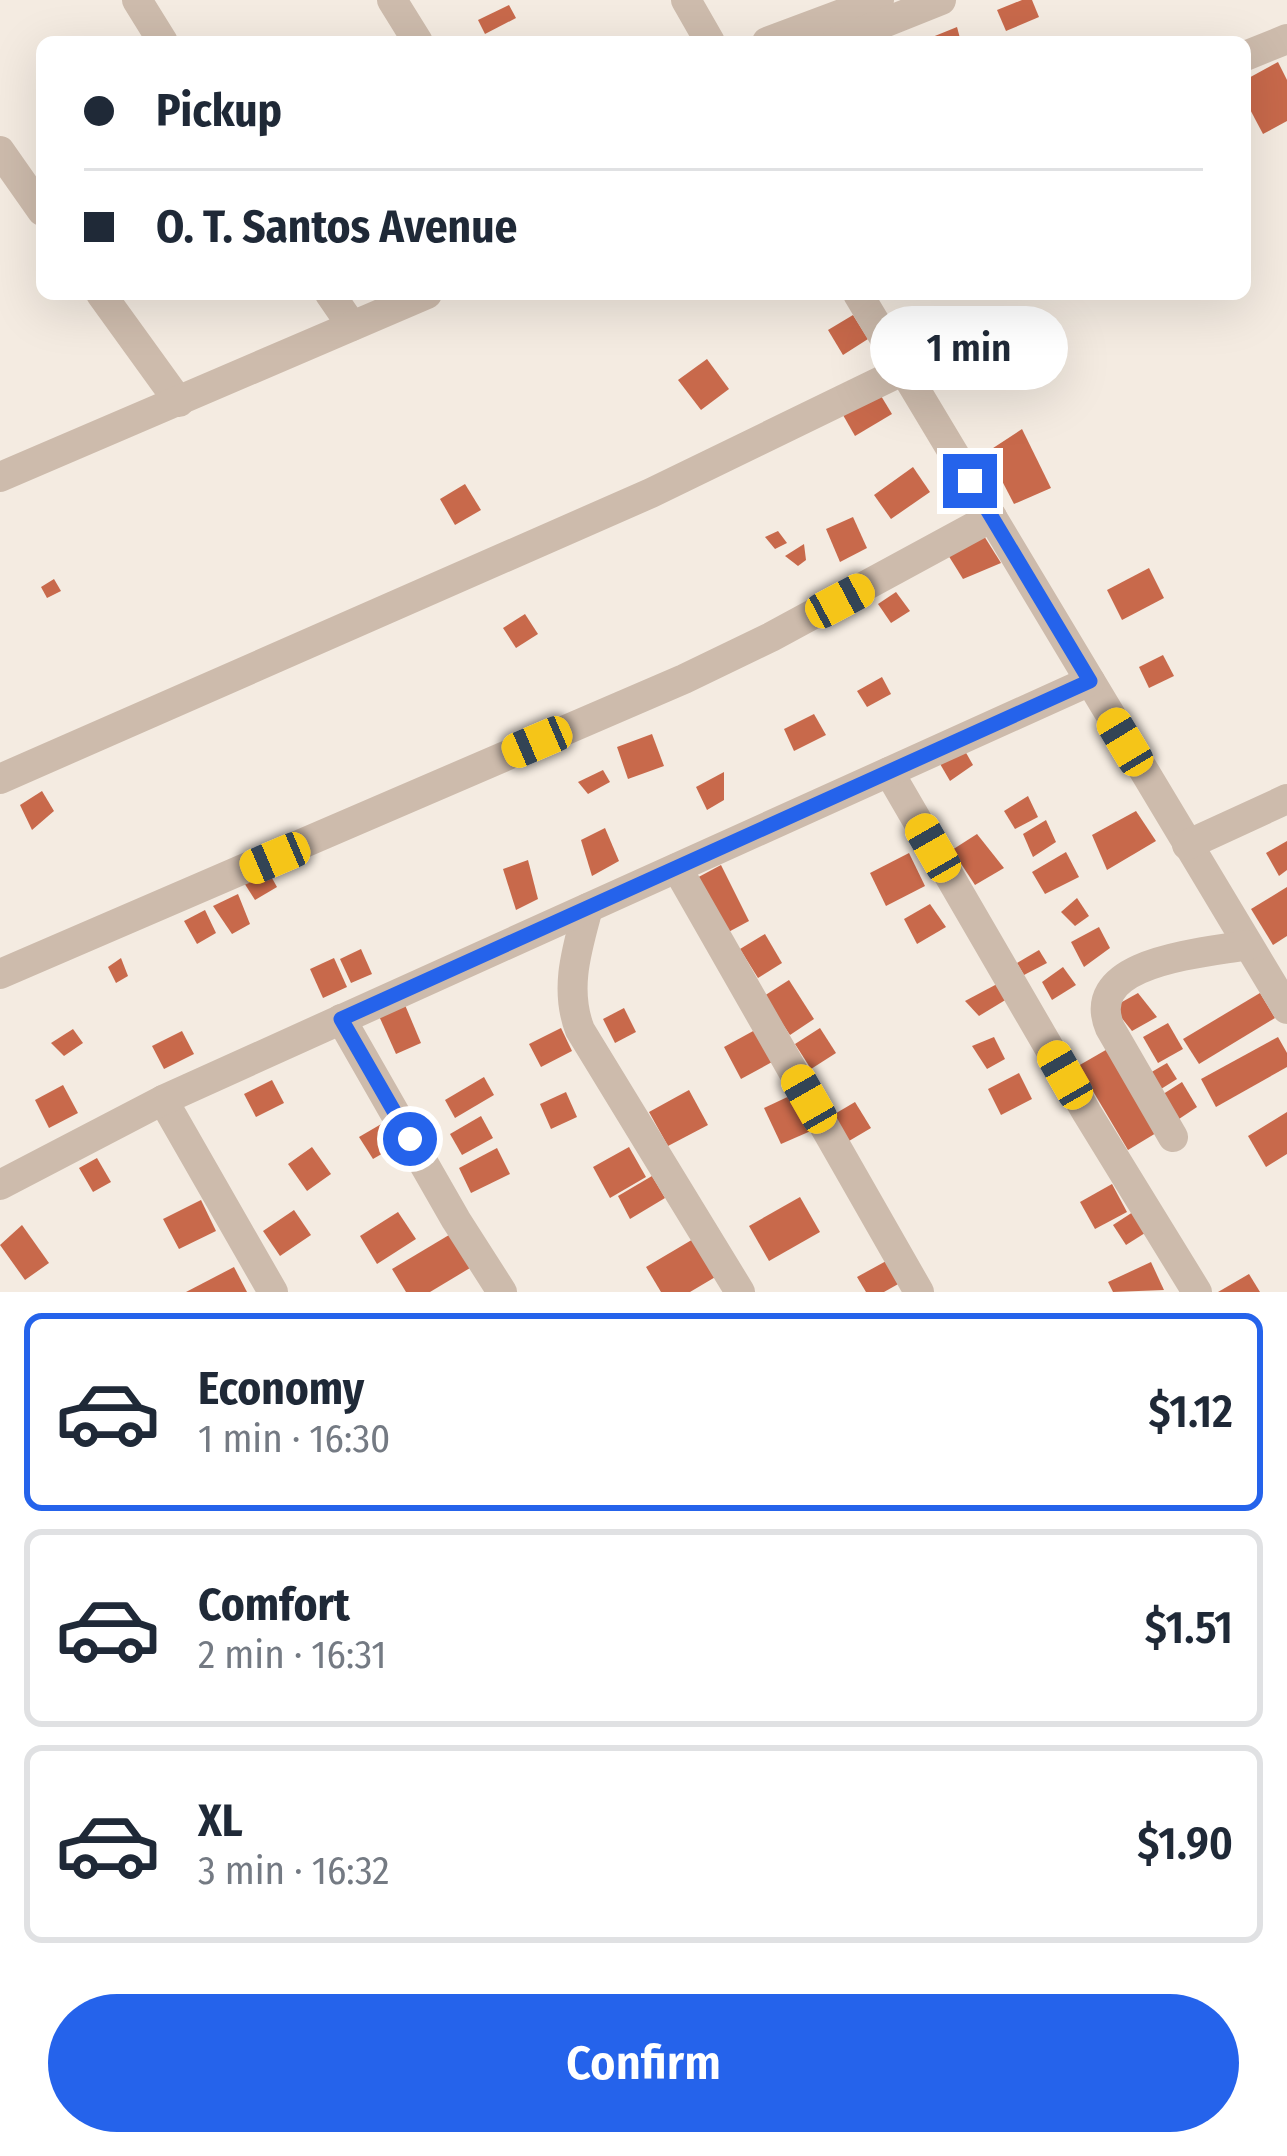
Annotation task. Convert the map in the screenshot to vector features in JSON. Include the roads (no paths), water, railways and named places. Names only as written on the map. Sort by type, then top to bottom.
[{"type":"street","points":[[137,0],[160,36]]},
{"type":"street","points":[[392,0],[414,36]]},
{"type":"street","points":[[686,0],[707,36]]},
{"type":"street","points":[[782,36],[879,0]]},
{"type":"street","points":[[851,36],[941,0]]},
{"type":"street","points":[[1251,54],[1287,39]]},
{"type":"street","points":[[0,152],[36,203]]},
{"type":"street","points":[[105,300],[178,402]]},
{"type":"street","points":[[334,300],[352,326]]},
{"type":"street","points":[[0,477],[413,300]]},
{"type":"street","points":[[862,300],[1287,1009]]},
{"type":"street","points":[[0,779],[651,494],[904,370]]},
{"type":"street","points":[[0,974],[684,679],[771,638],[992,517]]},
{"type":"street","points":[[0,1185],[164,1100],[1090,681]]},
{"type":"street","points":[[889,772],[1197,1292]]},
{"type":"street","points":[[1187,844],[1287,799]]},
{"type":"street","points":[[677,868],[920,1292]]},
{"type":"street","points":[[588,908],[575,954],[571,996],[580,1030],[740,1292]]},
{"type":"street","points":[[1172,1137],[1110,1028],[1104,1013],[1107,998],[1130,974],[1151,963],[1248,945]]},
{"type":"street","points":[[341,1019],[502,1292]]},
{"type":"street","points":[[164,1100],[273,1292]]}]
